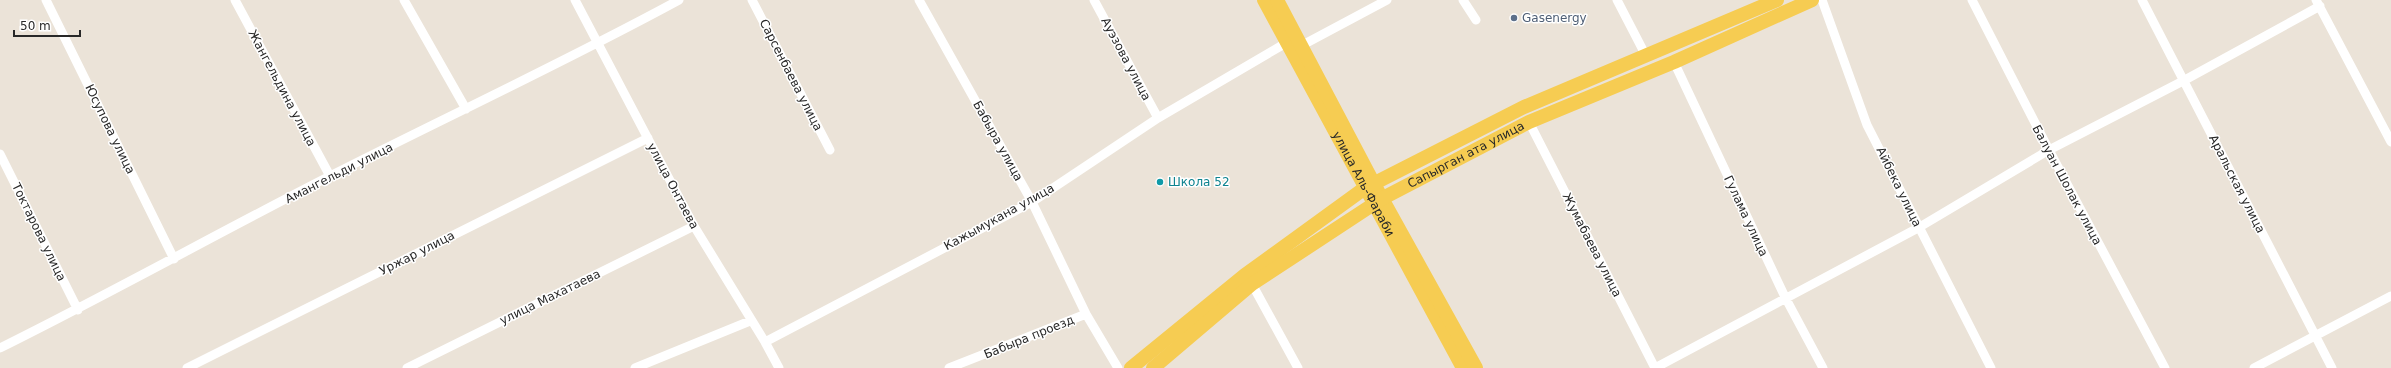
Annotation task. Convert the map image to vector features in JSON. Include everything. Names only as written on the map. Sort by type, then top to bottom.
[{"type":"main road","name":"улица Аль-Фараби","points":[[1264,0],[1293,46],[1370,186],[1463,368]]},
{"type":"main road","name":"улица Аль-Фараби","points":[[1277,0],[1293,46]]},
{"type":"main road","name":"Сапырган ата улица","points":[[1130,368],[1244,275],[1370,186],[1524,107],[1645,54],[1777,0]]},
{"type":"main road","name":"Сапырган ата улица","points":[[1153,368],[1252,284],[1378,201],[1529,122],[1674,62],[1812,0]]},
{"type":"main road","name":"улица Аль-Фараби","points":[[1378,201],[1476,368]]},
{"type":"street","name":"Юсупова улица","points":[[46,0],[174,259]]},
{"type":"street","name":"Жангельдина улица","points":[[235,0],[330,176]]},
{"type":"street","points":[[404,0],[466,109]]},
{"type":"street","name":"улица Онтаева","points":[[575,0],[694,226],[750,321],[765,342],[779,368]]},
{"type":"street","name":"Амангельди улица","points":[[0,348],[78,310],[330,176],[598,44],[679,0]]},
{"type":"street","name":"Сарсенбаева улица","points":[[752,0],[830,150]]},
{"type":"street","name":"Бабыра улица","points":[[919,0],[1032,202],[1086,314],[1118,368]]},
{"type":"street","name":"Ауэзова улица","points":[[1094,0],[1158,118]]},
{"type":"street","name":"Кажымукана улица","points":[[765,342],[1032,202],[1158,118],[1293,46],[1388,0]]},
{"type":"street","points":[[1463,0],[1476,20]]},
{"type":"street","points":[[1616,0],[1645,54]]},
{"type":"street","name":"Айбека улица","points":[[1822,0],[1867,125],[1918,228],[1991,368]]},
{"type":"street","name":"Балуан Шолак улица","points":[[1972,0],[2049,150],[2165,368]]},
{"type":"street","name":"Аральская улица","points":[[2142,0],[2332,368]]},
{"type":"street","points":[[1655,368],[1785,297],[1918,228],[2049,150],[2184,81],[2318,3],[2391,142]]},
{"type":"street","name":"Гулама улица","points":[[1674,62],[1785,297],[1823,368]]},
{"type":"street","name":"Жумабаева улица","points":[[1529,122],[1655,368]]},
{"type":"street","name":"Уржар улица","points":[[187,368],[648,138]]},
{"type":"street","name":"Токтарова улица","points":[[0,154],[78,310]]},
{"type":"street","name":"улица Махатаева","points":[[407,368],[694,226]]},
{"type":"street","points":[[1252,284],[1298,368]]},
{"type":"street","points":[[2254,368],[2314,335],[2391,296]]},
{"type":"street","name":"Бабыра проезд","points":[[949,368],[1086,314]]},
{"type":"street","points":[[635,368],[750,321]]},
{"type":"place","name":"Gasenergy","points":[[1514,18]]},
{"type":"place","name":"Школа 52","points":[[1160,182]]}]
